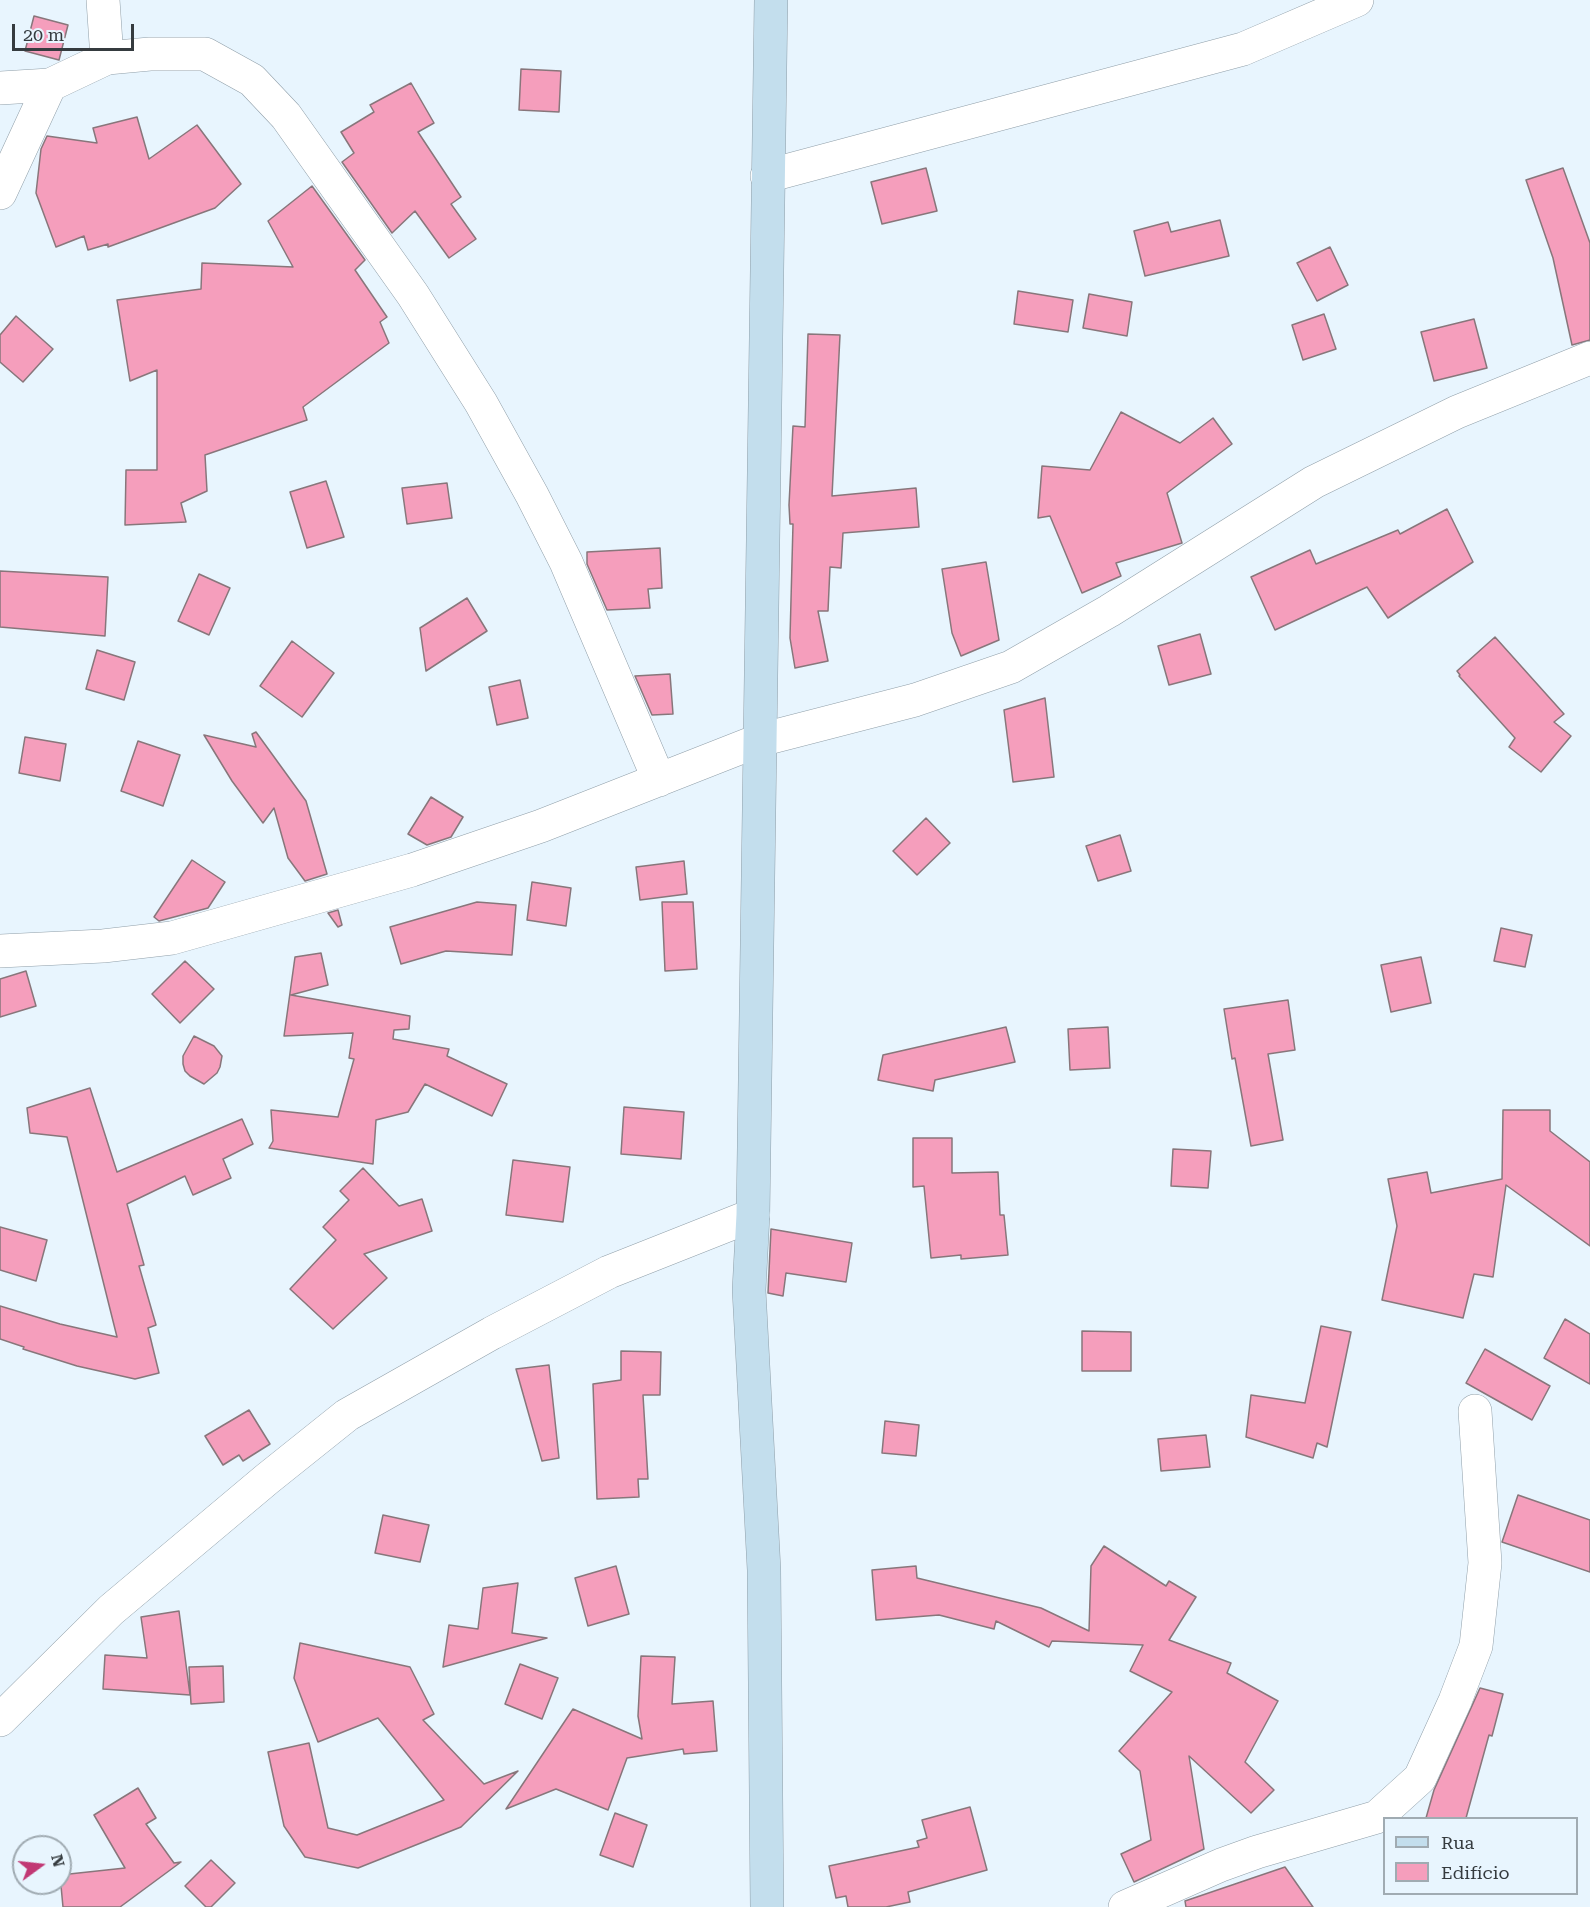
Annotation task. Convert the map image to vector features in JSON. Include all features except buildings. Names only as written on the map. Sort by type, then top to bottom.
[{"type":"street","points":[[104,0],[107,58]]},
{"type":"street","points":[[767,1907],[764,1570],[749,1290],[753,1215],[771,0]]},
{"type":"street","points":[[767,176],[1243,49],[1357,0]]},
{"type":"street","points":[[0,88],[50,85],[107,58],[150,54],[205,54],[252,80],[286,116],[413,295],[481,403],[567,562],[659,780]]},
{"type":"street","points":[[0,193],[50,85]]},
{"type":"street","points":[[0,951],[103,946],[172,938],[412,870],[541,826],[760,740],[915,700],[1011,667],[1109,611],[1314,482],[1457,412],[1590,358]]},
{"type":"street","points":[[0,1720],[111,1610],[347,1415],[492,1333],[609,1272],[753,1215]]},
{"type":"street","points":[[1125,1907],[1221,1864],[1377,1816],[1419,1778],[1455,1701],[1476,1646],[1485,1563],[1475,1411]]}]
